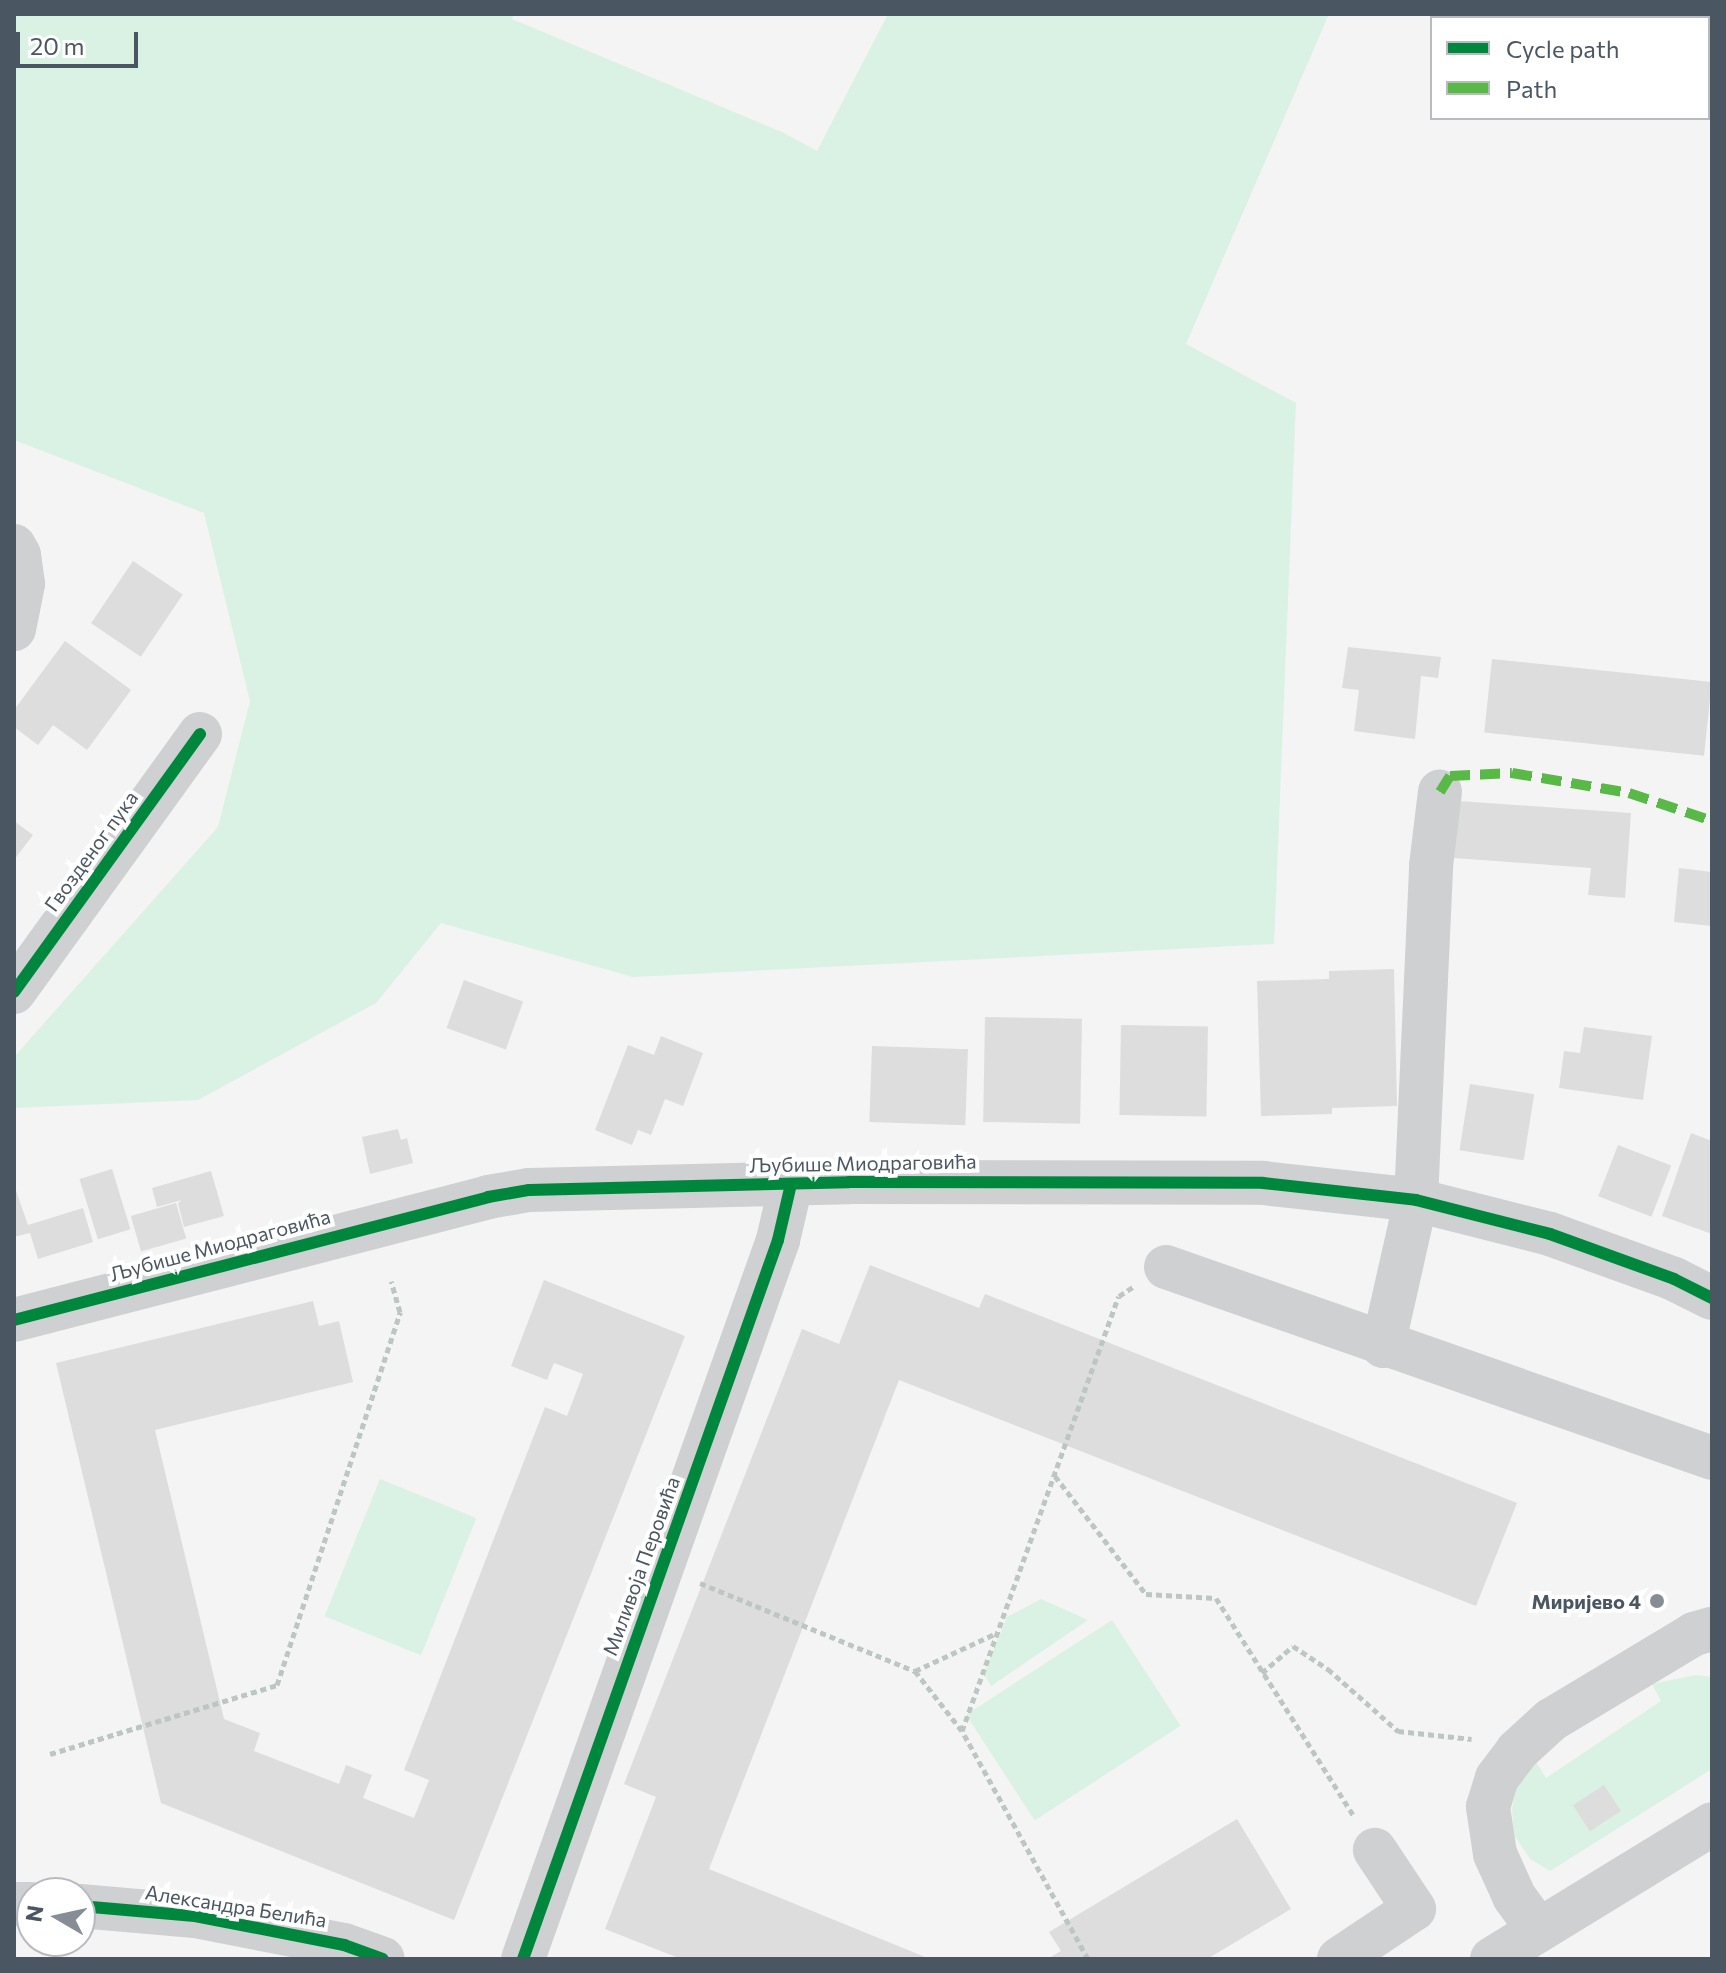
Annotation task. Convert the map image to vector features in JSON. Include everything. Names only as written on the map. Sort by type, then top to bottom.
[{"type":"street","points":[[14,546],[19,555],[23,584],[14,629]]},
{"type":"street","name":"Гвозденог пука","points":[[14,992],[200,734]]},
{"type":"street","points":[[1383,1346],[1416,1200],[1423,1102],[1431,866],[1440,792]]},
{"type":"street","name":"Љубише Миодраговића","points":[[14,1320],[488,1197],[529,1190],[791,1184],[1183,1181],[1337,1189],[1416,1200],[1550,1234],[1674,1279],[1712,1298]]},
{"type":"street","name":"Миливоја Перовића","points":[[523,1959],[778,1240],[791,1184]]},
{"type":"street","points":[[1166,1267],[1383,1346],[1712,1458]]},
{"type":"street","points":[[1537,1928],[1514,1896],[1495,1854],[1488,1807],[1497,1778],[1517,1751],[1551,1720],[1706,1634]]},
{"type":"street","points":[[1492,1959],[1537,1928],[1712,1824]]},
{"type":"street","points":[[1339,1959],[1414,1909],[1375,1850]]},
{"type":"street","name":"Александра Белића","points":[[96,1907],[195,1916],[344,1945],[383,1959]]},
{"type":"path","points":[[50,1754],[277,1685],[400,1312],[391,1281]]},
{"type":"path","points":[[962,1731],[1119,1296]]},
{"type":"path","points":[[1055,1476],[1146,1594],[1216,1598],[1375,1850]]},
{"type":"path","points":[[662,1567],[915,1671],[962,1731],[1088,1959]]},
{"type":"path","points":[[915,1671],[998,1633]]},
{"type":"path","points":[[1262,1673],[1293,1646],[1328,1669],[1398,1731],[1485,1741]]},
{"type":"green space","points":[[14,14],[514,14],[512,19],[782,132],[817,151],[888,14],[1329,14],[1186,344],[1296,403],[1274,944],[633,977],[441,923],[376,1003],[198,1100],[14,1108],[14,1057],[218,827],[250,701],[204,513],[14,440]]},
{"type":"green space","points":[[380,1479],[476,1518],[421,1655],[325,1616]]},
{"type":"green space","points":[[1041,1599],[1088,1620],[991,1686],[984,1674],[1007,1617]]},
{"type":"green space","points":[[1112,1620],[1181,1726],[1035,1820],[966,1715]]},
{"type":"green space","points":[[1695,1675],[1712,1677],[1712,1769],[1550,1871],[1530,1859],[1514,1835],[1512,1808],[1518,1780],[1536,1762],[1546,1778],[1661,1701],[1652,1684]]},
{"type":"building","points":[[133,561],[183,595],[141,657],[91,623]]},
{"type":"building","points":[[65,641],[131,690],[87,750],[53,725],[38,745],[14,727],[14,710]]},
{"type":"building","points":[[1348,647],[1441,657],[1438,678],[1421,676],[1415,739],[1354,731],[1359,690],[1342,688]]},
{"type":"building","points":[[1492,659],[1712,682],[1704,756],[1484,733]]},
{"type":"building","points":[[1459,801],[1631,813],[1625,898],[1588,895],[1591,868],[1454,858]]},
{"type":"building","points":[[14,821],[33,835],[14,860]]},
{"type":"building","points":[[1679,868],[1712,872],[1712,926],[1674,922]]},
{"type":"building","points":[[1394,969],[1397,1106],[1332,1108],[1332,1114],[1261,1116],[1257,981],[1329,979],[1329,971]]},
{"type":"building","points":[[464,980],[523,1002],[506,1049],[447,1028]]},
{"type":"building","points":[[985,1017],[1082,1019],[1080,1124],[983,1122]]},
{"type":"building","points":[[1121,1025],[1208,1027],[1206,1117],[1119,1115]]},
{"type":"building","points":[[1584,1027],[1652,1036],[1643,1100],[1559,1088],[1564,1051],[1580,1053]]},
{"type":"building","points":[[661,1036],[703,1053],[683,1106],[665,1099],[651,1135],[638,1130],[632,1145],[595,1130],[628,1045],[654,1055]]},
{"type":"building","points":[[872,1046],[968,1049],[965,1125],[869,1122]]},
{"type":"building","points":[[1470,1084],[1534,1094],[1524,1160],[1460,1150]]},
{"type":"building","points":[[398,1129],[401,1140],[407,1138],[413,1163],[370,1174],[362,1137]]},
{"type":"building","points":[[1691,1133],[1712,1141],[1712,1234],[1662,1216]]},
{"type":"building","points":[[1618,1145],[1671,1165],[1652,1217],[1598,1196]]},
{"type":"building","points":[[112,1169],[130,1229],[98,1239],[79,1179]]},
{"type":"building","points":[[211,1171],[224,1216],[184,1227],[178,1203],[182,1200],[157,1207],[152,1188]]},
{"type":"building","points":[[14,1185],[28,1225],[83,1208],[93,1242],[38,1259],[30,1233],[14,1237]]},
{"type":"building","points":[[176,1203],[186,1239],[141,1252],[131,1216]]},
{"type":"building","points":[[870,1265],[979,1308],[985,1294],[1517,1503],[1476,1606],[899,1380],[709,1869],[930,1959],[681,1959],[605,1929],[656,1797],[624,1784],[802,1329],[839,1344]]},
{"type":"building","points":[[544,1280],[685,1336],[454,1920],[161,1803],[56,1363],[313,1301],[319,1326],[339,1321],[353,1382],[155,1430],[224,1719],[260,1733],[254,1751],[339,1784],[346,1765],[372,1775],[363,1798],[414,1818],[429,1780],[404,1770],[545,1407],[567,1416],[583,1374],[554,1363],[547,1380],[511,1366]]},
{"type":"building","points":[[1604,1785],[1621,1811],[1590,1831],[1573,1805]]},
{"type":"building","points":[[1237,1819],[1291,1909],[1207,1959],[1047,1959],[1061,1951],[1049,1932]]},
{"type":"marked path","points":[[1440,792],[1450,776],[1512,773],[1629,793],[1712,821]]},
{"type":"cycle path","points":[[14,992],[200,734]]},
{"type":"cycle path","points":[[14,1320],[488,1197],[529,1190],[849,1182],[1263,1183],[1416,1200],[1550,1234],[1674,1279],[1712,1298]]},
{"type":"cycle path","points":[[523,1959],[778,1240],[791,1184]]},
{"type":"cycle path","points":[[96,1907],[195,1916],[344,1945],[383,1959]]},
{"type":"place","name":"Миријево 4","points":[[1657,1601]]}]
